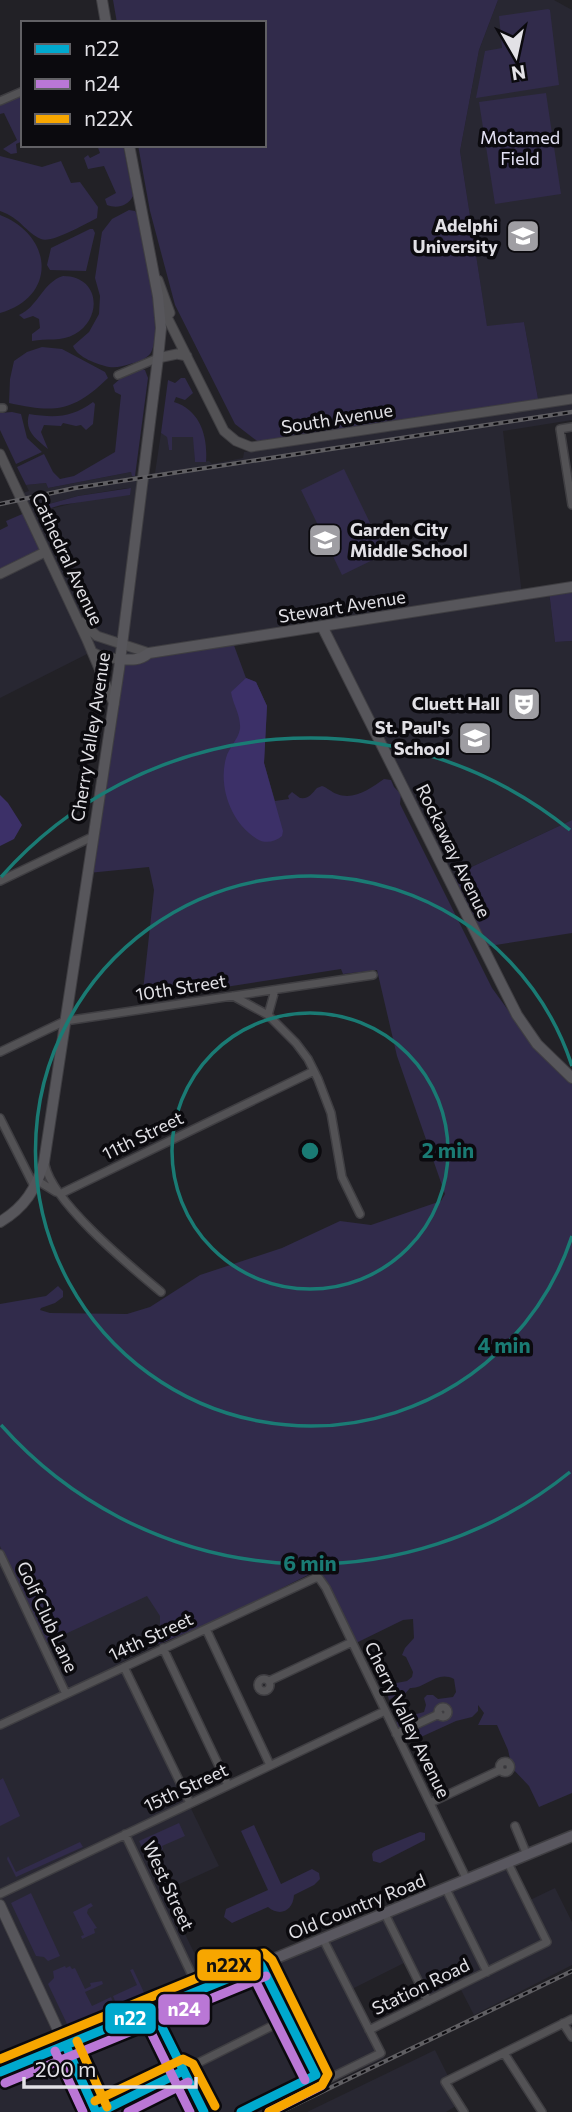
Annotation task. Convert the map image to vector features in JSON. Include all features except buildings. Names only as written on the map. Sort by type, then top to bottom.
[{"type":"main road","points":[[102,0],[106,21]]},
{"type":"main road","points":[[130,147],[158,296]]},
{"type":"main road","name":"Cherry Valley Avenue","points":[[37,1185],[44,1162],[114,704],[158,358],[161,317],[158,296]]},
{"type":"main road","name":"Stewart Avenue","points":[[120,659],[138,660],[149,653],[572,587]]},
{"type":"main road","name":"Rockaway Avenue","points":[[322,626],[517,1015],[537,1044],[572,1078]]},
{"type":"main road","points":[[0,1222],[22,1206],[37,1185]]},
{"type":"main road","name":"Old Country Road","points":[[0,2072],[572,1836]]},
{"type":"main road","points":[[0,1905],[98,2112]]},
{"type":"street","points":[[0,102],[21,92]]},
{"type":"street","points":[[153,272],[179,341]]},
{"type":"street","points":[[158,296],[179,341]]},
{"type":"street","name":"South Avenue","points":[[179,341],[225,431],[236,441],[251,447],[572,399]]},
{"type":"street","points":[[118,375],[158,358],[177,354],[187,356]]},
{"type":"street","points":[[572,427],[560,429],[572,505]]},
{"type":"street","name":"Cathedral Avenue","points":[[0,454],[92,652],[102,657],[120,659]]},
{"type":"street","points":[[0,574],[45,552]]},
{"type":"street","points":[[75,615],[97,636],[149,653]]},
{"type":"street","points":[[92,652],[114,704]]},
{"type":"street","points":[[0,881],[92,838]]},
{"type":"street","name":"10th Street","points":[[0,1052],[65,1021],[373,975]]},
{"type":"street","points":[[268,1015],[275,989]]},
{"type":"street","points":[[232,996],[268,1015],[296,1043],[314,1071],[331,1113],[342,1177],[360,1214]]},
{"type":"street","name":"11th Street","points":[[60,1194],[314,1071]]},
{"type":"street","points":[[0,1118],[37,1185],[60,1194]]},
{"type":"street","points":[[44,1162],[49,1178],[60,1194],[114,1252],[161,1292]]},
{"type":"street","name":"Golf Club Lane","points":[[0,1553],[66,1694]]},
{"type":"street","name":"14th Street","points":[[0,1725],[315,1578]]},
{"type":"street","name":"Cherry Valley Avenue","points":[[315,1578],[326,1588],[467,1880]]},
{"type":"street","points":[[206,1629],[270,1765]]},
{"type":"street","points":[[269,1682],[352,1642]]},
{"type":"street","points":[[163,1648],[228,1785]]},
{"type":"street","points":[[124,1667],[190,1803]]},
{"type":"street","name":"15th Street","points":[[0,1894],[385,1711]]},
{"type":"street","points":[[396,1734],[439,1714]]},
{"type":"street","points":[[430,1803],[500,1770]]},
{"type":"street","points":[[515,1826],[527,1855]]},
{"type":"street","name":"West Street","points":[[125,1834],[199,1990]]},
{"type":"street","name":"Station Road","points":[[369,2031],[547,1942],[508,1863]]},
{"type":"street","points":[[446,1889],[487,1972]]},
{"type":"street","points":[[385,1914],[428,2001]]},
{"type":"street","points":[[261,1965],[320,2083],[380,2053],[323,1939]]},
{"type":"street","points":[[153,2009],[204,2112]]},
{"type":"street","points":[[98,2112],[112,2109],[288,2018]]},
{"type":"street","points":[[464,2112],[445,2082],[572,2019]]},
{"type":"street","points":[[564,2023],[572,2036]]},
{"type":"street","points":[[505,2053],[542,2112]]},
{"type":"shaded area","points":[[498,0],[554,0],[572,10],[572,420],[503,431],[522,595],[549,591],[555,642],[572,641],[572,820],[448,878],[322,626],[131,656],[95,650],[0,698],[0,575],[45,553],[19,494],[29,491],[26,485],[46,483],[48,488],[131,472],[133,476],[155,473],[161,433],[167,436],[169,450],[172,450],[171,437],[194,437],[195,462],[209,461],[212,464],[243,458],[244,452],[539,404],[524,322],[487,327],[460,151],[479,50]],"holes":[[[131,489],[42,511],[38,507],[78,496]]]},
{"type":"shaded area","points":[[246,678],[256,682],[267,706],[264,763],[283,831],[282,836],[270,842],[257,839],[240,824],[225,792],[226,758],[240,729],[231,692]]},
{"type":"shaded area","points":[[0,795],[22,825],[14,839],[0,846]]},
{"type":"shaded area","points":[[0,1540],[152,1593],[174,1637],[120,1663],[219,1866],[164,1891],[210,1985],[511,1862],[530,1900],[555,1888],[572,1922],[572,1965],[474,2015],[459,1986],[428,2001],[408,1961],[350,1990],[384,2058],[269,2112],[0,2112]]},
{"type":"shaded area","points":[[435,2050],[450,2080],[446,2082],[459,2104],[446,2112],[307,2112]]},
{"type":"green space","points":[[113,0],[498,0],[479,50],[460,151],[487,326],[524,322],[539,404],[261,444],[235,424],[175,305],[150,211],[138,147],[266,147],[266,21],[117,21]]},
{"type":"green space","points":[[548,9],[559,85],[476,98],[485,51],[502,48],[499,16]]},
{"type":"green space","name":"Motamed Field","points":[[546,93],[561,194],[495,204],[479,102]]},
{"type":"green space","points":[[21,96],[21,142],[16,144],[17,153],[11,154],[3,149],[17,140],[4,113],[0,114],[0,105]]},
{"type":"green space","points":[[98,147],[123,147],[133,196],[118,207],[107,205],[105,199],[116,193],[104,166],[88,169],[84,158],[100,153]]},
{"type":"green space","points":[[0,156],[42,167],[61,161],[71,183],[80,182],[98,207],[97,218],[53,239],[46,240],[36,236],[13,217],[0,211]]},
{"type":"green space","points":[[129,210],[137,214],[147,265],[154,308],[154,343],[150,354],[143,359],[109,367],[83,357],[73,346],[89,332],[99,314],[100,296],[95,278],[102,232],[112,219]]},
{"type":"green space","points":[[0,215],[18,225],[31,237],[39,251],[42,266],[32,294],[19,305],[0,313]]},
{"type":"green space","points":[[90,229],[95,233],[86,271],[50,270],[47,265],[51,248]]},
{"type":"green space","points":[[63,276],[75,278],[90,290],[93,309],[90,318],[84,327],[70,336],[32,341],[32,334],[40,328],[39,319],[33,316],[24,319],[19,315],[31,306],[50,284]]},
{"type":"green space","points":[[42,347],[62,349],[105,372],[108,378],[84,398],[63,407],[39,408],[9,403],[14,361],[27,352]]},
{"type":"green space","points":[[142,369],[148,378],[135,476],[132,476],[131,472],[48,488],[46,483],[26,485],[17,467],[44,454],[53,472],[60,479],[74,476],[115,452],[121,395],[115,392],[113,385]]},
{"type":"green space","points":[[185,378],[193,393],[185,400],[176,397],[174,402],[190,411],[200,425],[204,434],[206,462],[195,462],[193,437],[172,437],[172,450],[169,450],[167,437],[161,433],[168,380],[175,383]]},
{"type":"green space","points":[[93,402],[93,424],[86,430],[81,425],[44,425],[41,432],[48,449],[35,438],[28,425],[29,414],[62,416]]},
{"type":"green space","points":[[0,413],[21,414],[27,438],[42,452],[16,464],[0,430]]},
{"type":"green space","points":[[344,469],[385,554],[342,575],[301,490]]},
{"type":"green space","points":[[131,488],[130,495],[61,505],[41,511],[38,507],[78,496]]},
{"type":"green space","points":[[27,512],[45,553],[0,575],[0,530],[8,526],[6,521]]},
{"type":"green space","points":[[572,587],[572,641],[555,642],[549,591]]},
{"type":"green space","points":[[232,640],[246,678],[256,682],[267,706],[264,763],[275,801],[289,799],[288,796],[292,792],[300,798],[306,798],[322,786],[337,794],[350,796],[384,779],[391,780],[401,794],[400,804],[492,988],[527,1036],[572,1079],[572,1793],[539,1807],[529,1786],[512,1768],[508,1750],[497,1725],[478,1725],[484,1713],[478,1705],[478,1711],[472,1717],[456,1721],[410,1742],[402,1739],[396,1726],[397,1719],[424,1712],[424,1698],[427,1695],[438,1699],[453,1697],[456,1692],[454,1679],[436,1678],[389,1700],[387,1693],[391,1684],[407,1681],[412,1677],[413,1672],[406,1657],[402,1655],[414,1638],[413,1619],[403,1620],[356,1643],[323,1580],[320,1569],[220,1619],[159,1644],[154,1641],[163,1635],[160,1616],[147,1596],[46,1643],[0,1546],[0,1304],[46,1296],[58,1286],[63,1291],[63,1297],[40,1310],[50,1313],[127,1314],[150,1307],[200,1275],[282,1248],[340,1221],[371,1225],[441,1201],[445,1194],[397,1056],[377,970],[343,974],[341,969],[142,1000],[154,890],[149,867],[88,873],[120,659]]},
{"type":"green space","points":[[572,820],[572,933],[483,947],[448,878]]},
{"type":"green space","points":[[3,1778],[20,1816],[0,1826],[0,1780]]},
{"type":"green space","points":[[179,1823],[185,1836],[162,1846],[163,1849],[158,1851],[166,1869],[161,1871],[164,1877],[157,1880],[139,1841]]},
{"type":"green space","points":[[254,1825],[281,1884],[312,1869],[319,1873],[320,1879],[294,1895],[291,1905],[285,1911],[277,1912],[268,1907],[232,1923],[224,1917],[226,1909],[268,1890],[241,1831]]},
{"type":"green space","points":[[420,1832],[425,1833],[425,1840],[380,1863],[373,1861],[374,1851]]},
{"type":"green space","points":[[80,1842],[83,1847],[16,1877],[7,1859],[8,1856],[16,1872]]},
{"type":"green space","points":[[31,1893],[60,1956],[48,1961],[44,1957],[36,1956],[11,1903]]},
{"type":"green space","points":[[91,1903],[93,1906],[87,1913],[97,1928],[94,1929],[95,1933],[82,1939],[81,1936],[84,1935],[73,1912]]},
{"type":"green space","points":[[65,1966],[75,1968],[85,1989],[91,1986],[90,1983],[102,1981],[103,1984],[85,1992],[92,2006],[111,1997],[117,2012],[76,2029],[74,2026],[68,2026],[48,1984],[54,1978],[53,1971]]},
{"type":"green space","points":[[133,1969],[148,2001],[119,2011],[113,1996],[137,1985],[130,1970]]},
{"type":"railway","points":[[0,504],[75,488],[572,412]]},
{"type":"railway","points":[[280,2112],[572,1971]]},
{"type":"transit line","name":"n22X","points":[[0,2059],[264,1953],[272,1960],[328,2074],[322,2085],[269,2112]]},
{"type":"transit line","name":"n22","points":[[261,1965],[316,2075]]},
{"type":"transit line","name":"n22","points":[[0,2072],[261,1965]]},
{"type":"transit line","name":"n24","points":[[250,1970],[305,2080]]},
{"type":"transit line","name":"n24","points":[[5,2083],[266,1976]]},
{"type":"transit line","name":"n22","points":[[153,2009],[204,2112]]},
{"type":"transit line","name":"n24","points":[[142,2014],[190,2112]]},
{"type":"transit line","name":"n22X","points":[[77,2041],[107,2107]]},
{"type":"transit line","name":"n22","points":[[66,2046],[96,2112]]},
{"type":"transit line","name":"n24","points":[[55,2051],[83,2112]]},
{"type":"transit line","name":"n22X","points":[[95,2101],[183,2059],[193,2064],[215,2106]]},
{"type":"transit line","name":"n22","points":[[100,2112],[183,2071]]},
{"type":"transit line","name":"n22","points":[[241,2112],[316,2075]]},
{"type":"transit line","name":"n24","points":[[128,2112],[188,2082]]},
{"type":"transit line","name":"n24","points":[[269,2112],[321,2086]]},
{"type":"place","name":"Adelphi University","points":[[523,236]]},
{"type":"place","name":"Garden City Middle School","points":[[325,540]]},
{"type":"place","name":"Cluett Hall","points":[[524,704]]},
{"type":"place","name":"St. Paul's School","points":[[475,738]]}]
